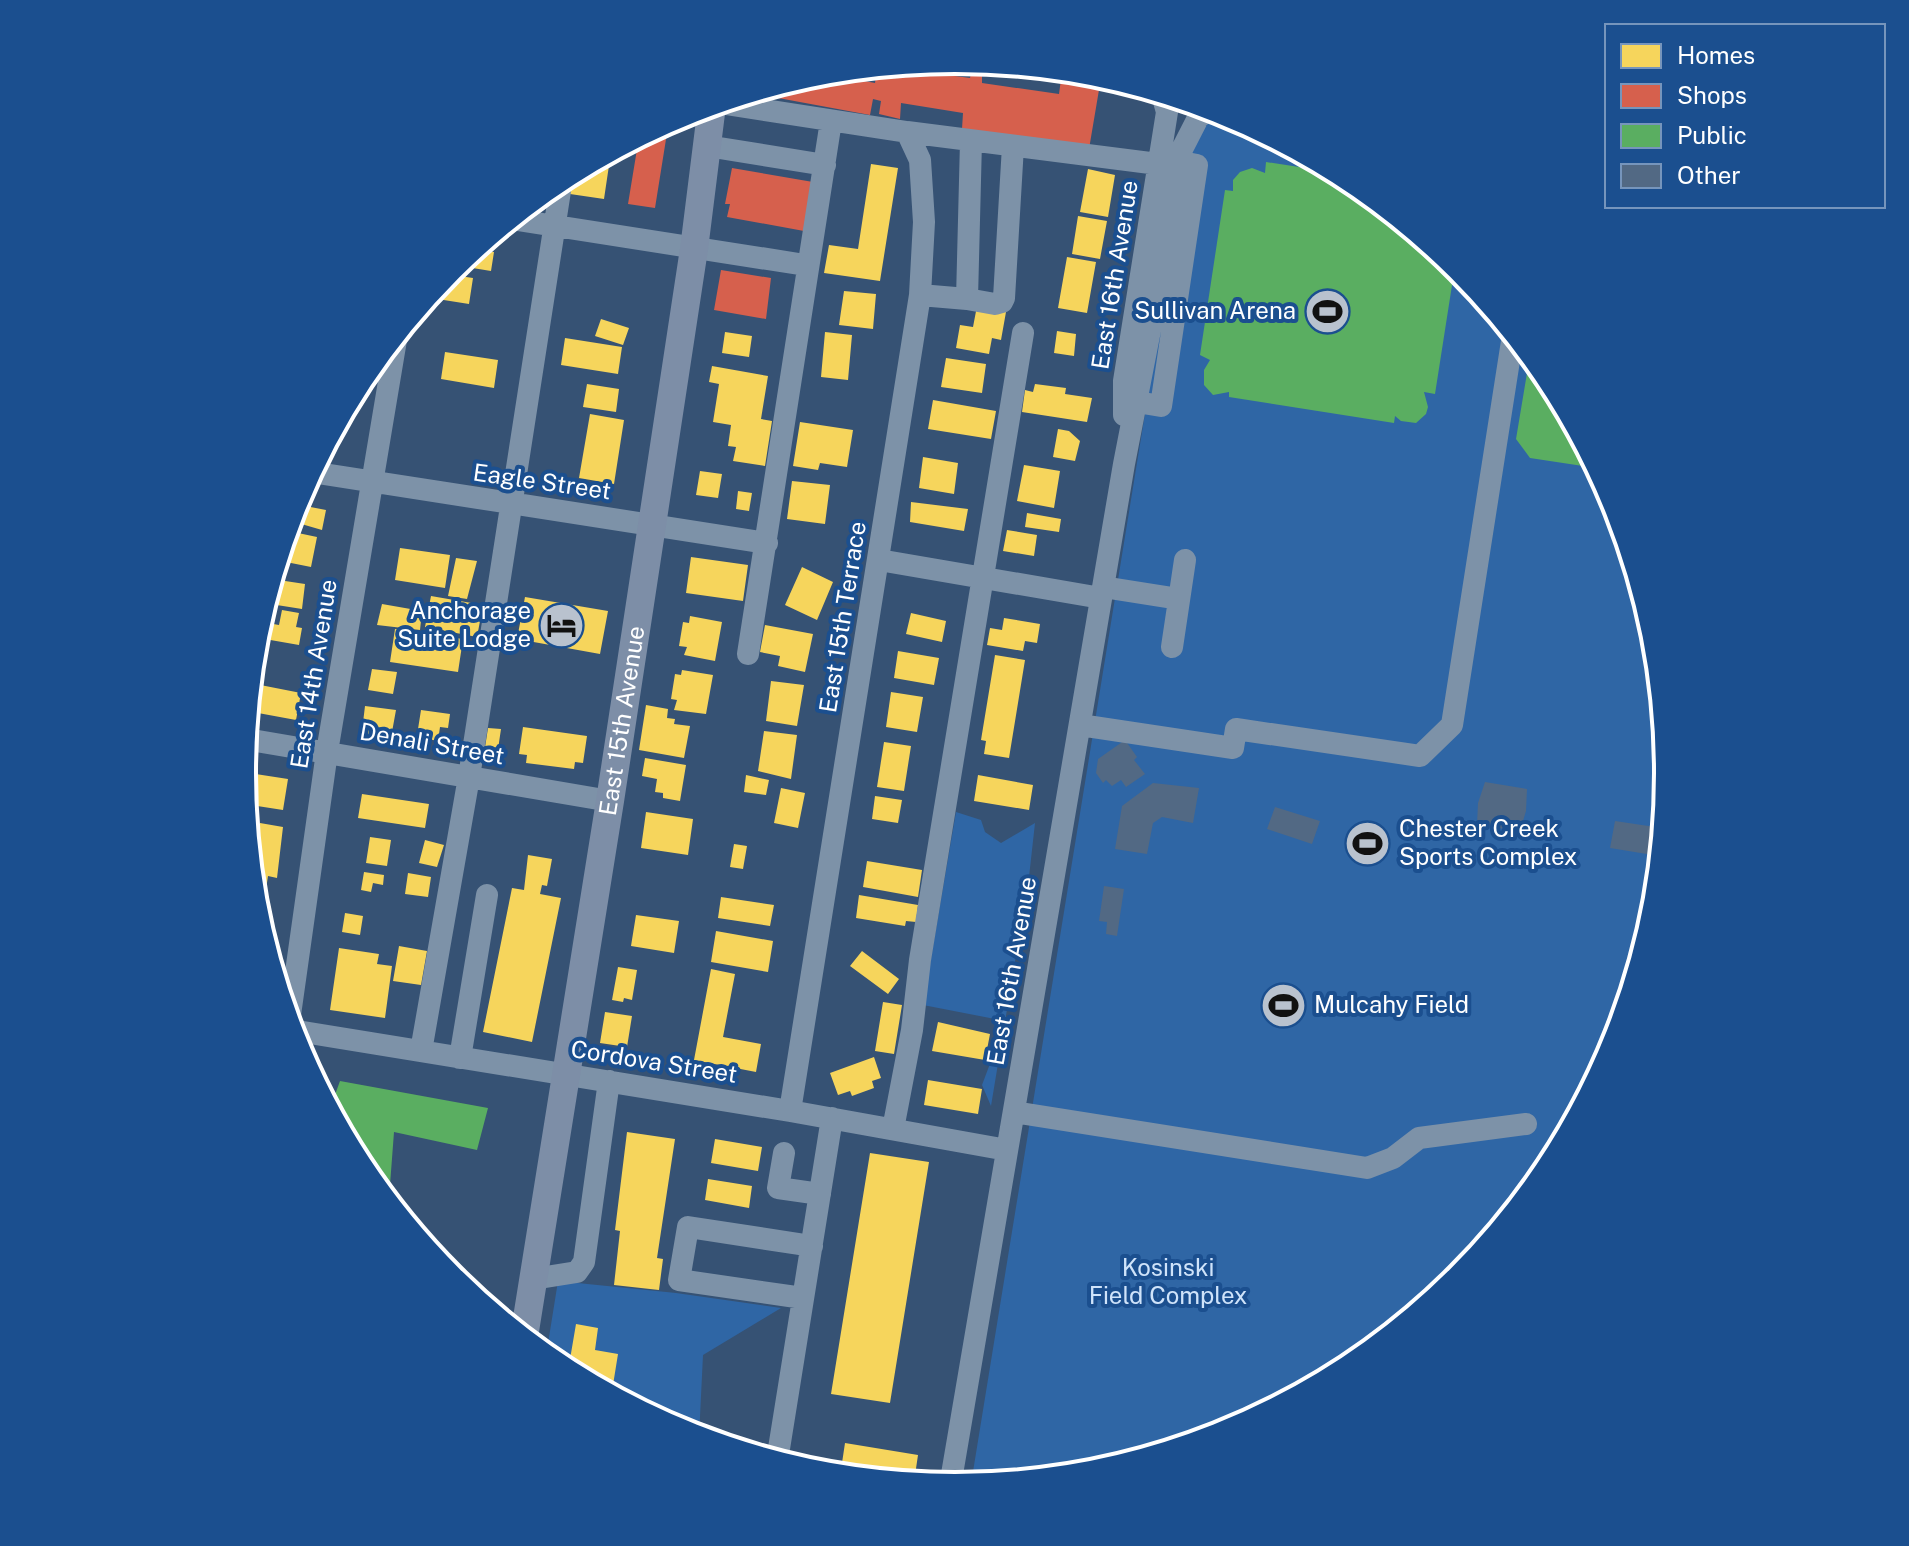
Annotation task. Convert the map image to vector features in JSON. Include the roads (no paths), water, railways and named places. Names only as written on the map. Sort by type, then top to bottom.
[{"type":"main road","name":"East 15th Avenue","points":[[526,1325],[610,801],[694,249],[710,118]]},
{"type":"street","points":[[744,107],[971,141],[1167,163]]},
{"type":"street","name":"East 16th Avenue","points":[[952,1472],[1124,464],[1160,279],[1167,163],[1166,107]]},
{"type":"street","name":"East 16th Avenue","points":[[1124,464],[1124,381],[1167,163],[1198,118]]},
{"type":"street","points":[[748,654],[831,121]]},
{"type":"street","name":"East 15th Terrace","points":[[790,1111],[920,295],[924,222],[920,160],[907,132]]},
{"type":"street","points":[[967,299],[971,141]]},
{"type":"street","points":[[707,146],[825,165]]},
{"type":"street","points":[[920,295],[995,304],[1002,302],[1013,146]]},
{"type":"street","points":[[421,1051],[469,777],[559,197]]},
{"type":"street","points":[[525,221],[799,264]]},
{"type":"street","points":[[893,1129],[912,1030],[920,960],[1023,333]]},
{"type":"street","points":[[1080,725],[1233,748],[1236,729],[1420,756],[1452,725],[1511,349]]},
{"type":"street","name":"East 14th Avenue","points":[[293,997],[327,752],[393,357]]},
{"type":"street","name":"Eagle Street","points":[[323,474],[767,543]]},
{"type":"street","points":[[879,560],[983,577],[1179,599]]},
{"type":"street","points":[[1172,647],[1185,560]]},
{"type":"street","name":"Denali Street","points":[[257,741],[610,801]]},
{"type":"street","points":[[460,1058],[487,895]]},
{"type":"street","name":"Cordova Street","points":[[306,1032],[832,1118],[1007,1150]]},
{"type":"street","points":[[533,1279],[577,1272],[584,1262],[609,1081]]},
{"type":"street","points":[[1014,1112],[1367,1168],[1393,1158],[1419,1138],[1526,1124]]},
{"type":"street","points":[[779,1449],[832,1118]]},
{"type":"street","points":[[784,1153],[778,1188],[820,1194]]},
{"type":"street","points":[[803,1298],[679,1280],[688,1227],[812,1246]]},
{"type":"place","name":"Sullivan Arena","points":[[1327,311]]},
{"type":"place","name":"Anchorage Suite Lodge","points":[[562,625]]},
{"type":"place","name":"Chester Creek Sports Complex","points":[[1368,843]]},
{"type":"place","name":"Mulcahy Field","points":[[1283,1005]]},
{"type":"park label","name":"Kosinski Field Complex","points":[[1168,1282]]}]
